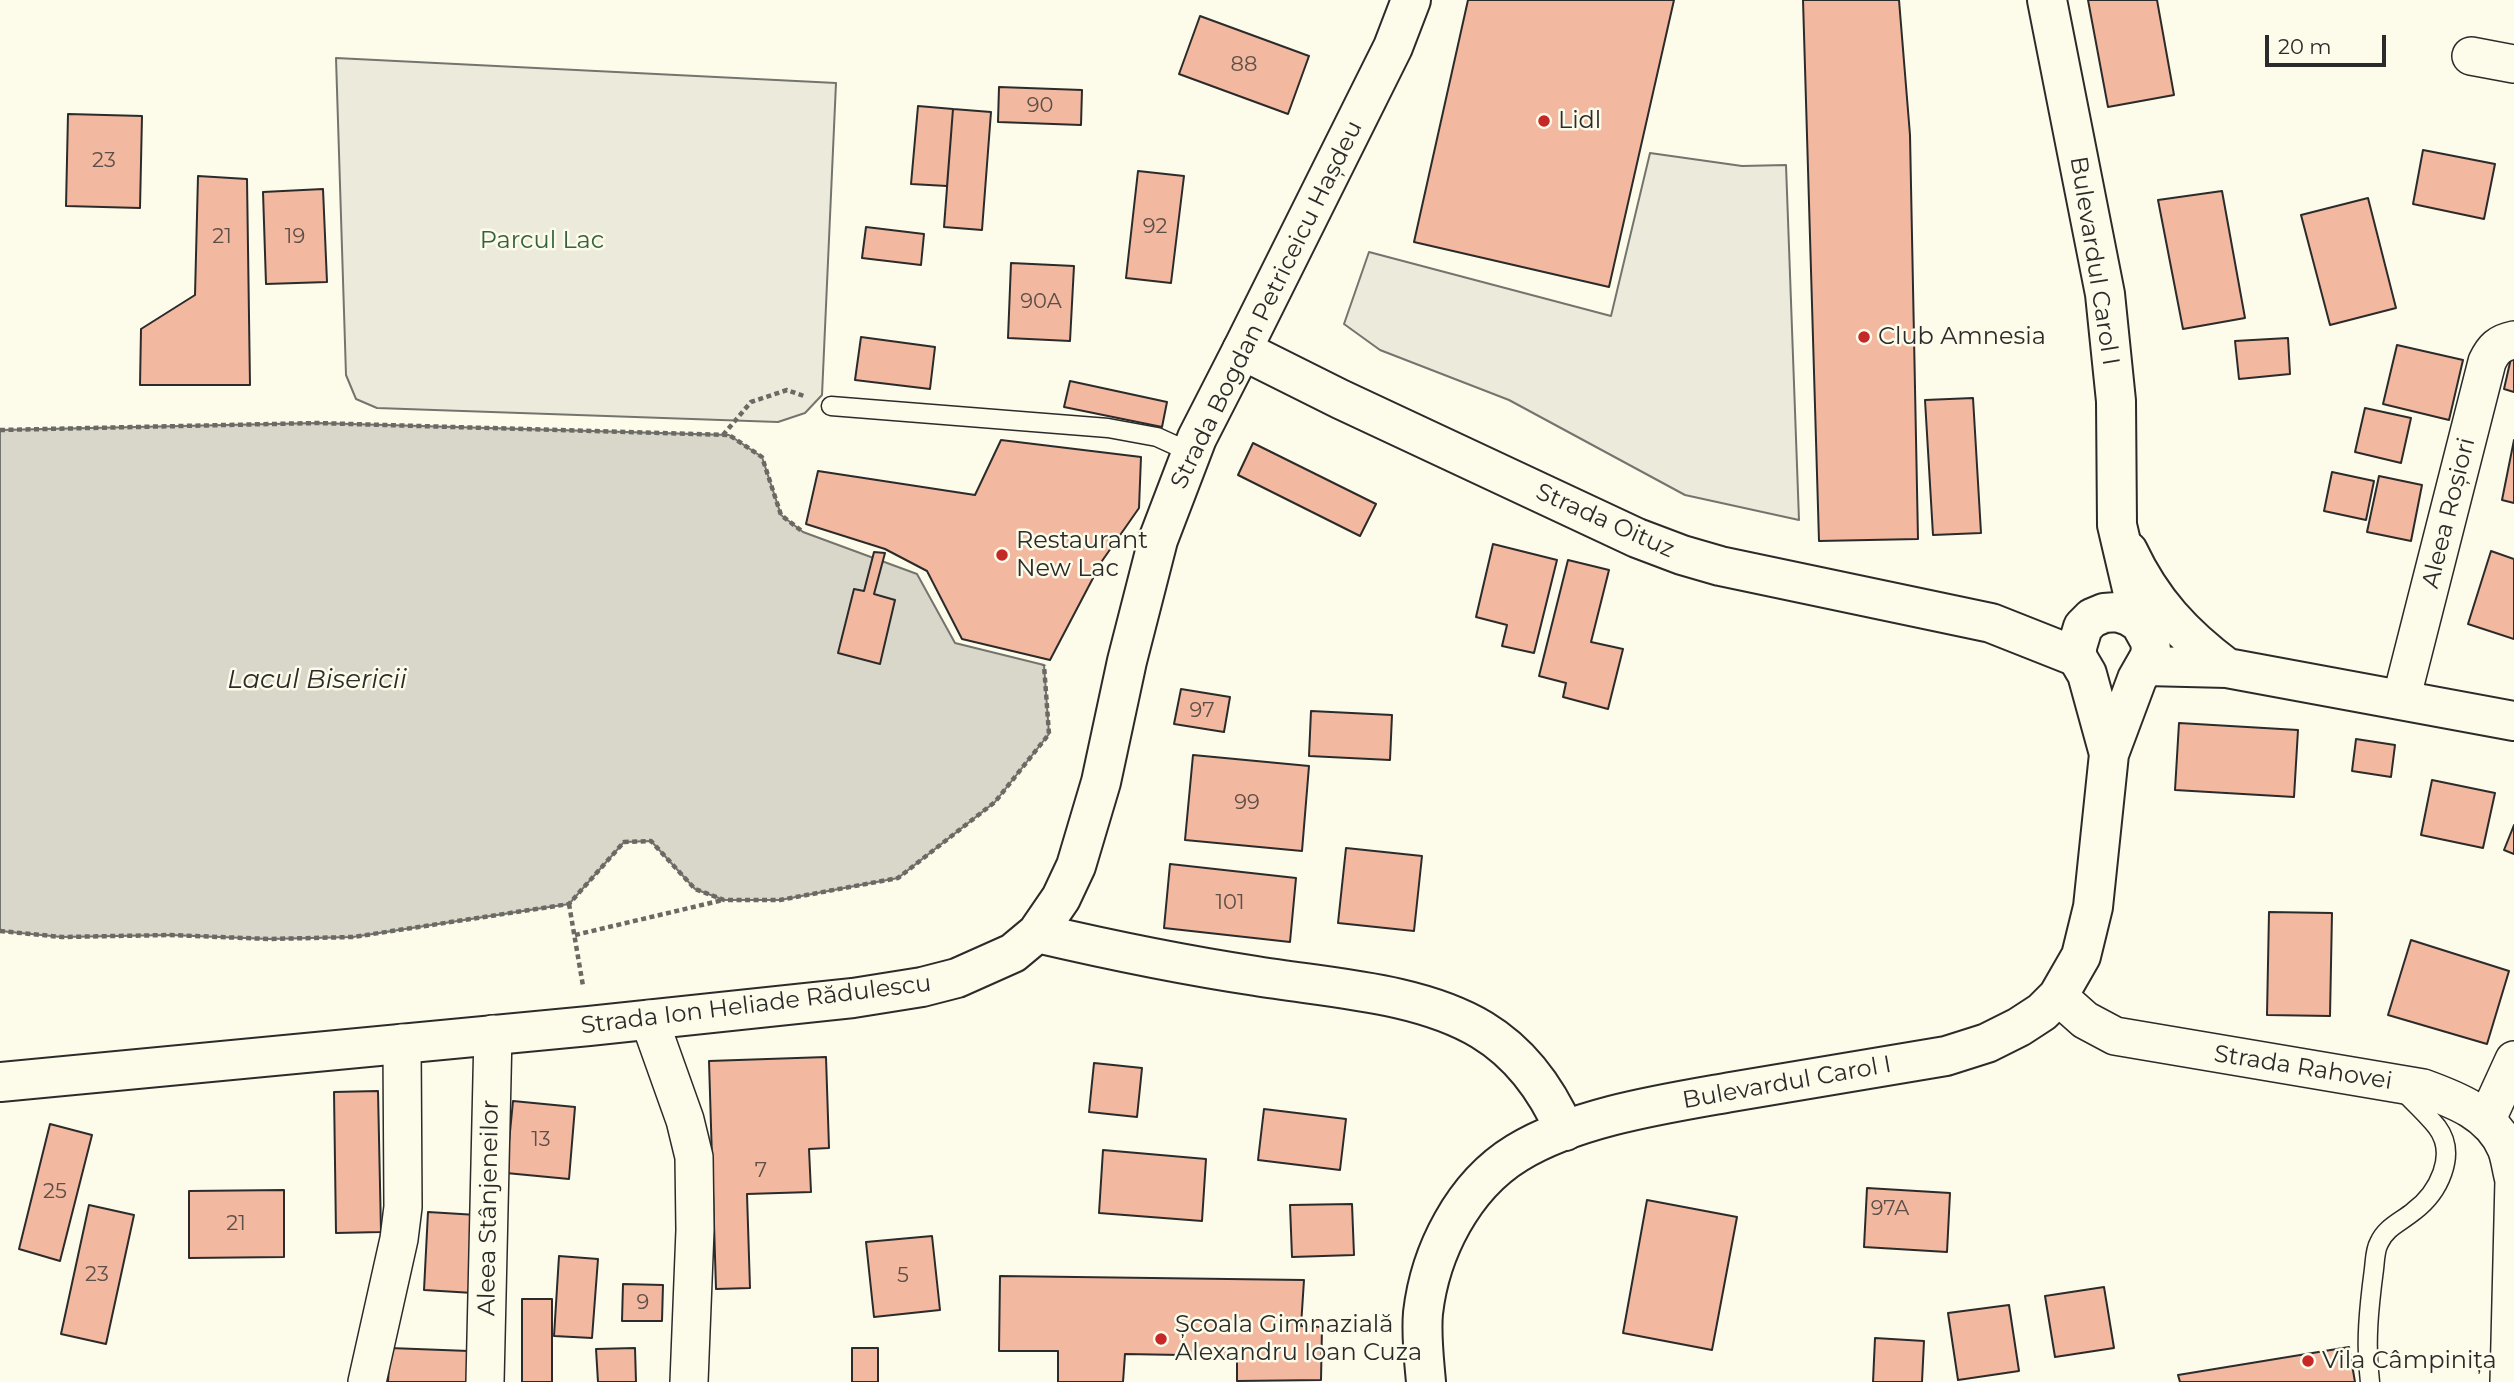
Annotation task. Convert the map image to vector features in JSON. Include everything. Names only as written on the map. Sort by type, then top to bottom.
[{"type":"main road","name":"Strada Bogdan Petriceicu Hașdeu","points":[[1037,933],[1061,898],[1090,826],[1144,589],[1158,540],[1190,452],[1393,47],[1411,0]]},
{"type":"main road","name":"Bulevardul Carol I","points":[[1426,1382],[1423,1314],[1432,1272],[1451,1225],[1470,1196],[1491,1172],[1517,1153],[1564,1131],[1662,1104],[1946,1056],[1987,1043],[2020,1027],[2042,1012],[2058,996],[2076,966],[2088,934],[2109,754],[2142,650],[2117,525],[2116,401],[2105,294],[2046,0]]},
{"type":"main road","name":"Strada Oituz","points":[[1242,350],[1340,399],[1625,532],[1682,555],[1720,566],[2085,644]]},
{"type":"main road","name":"Bulevardul Carol I","points":[[2109,754],[2085,644],[2117,525]]},
{"type":"main road","points":[[2117,525],[2143,582],[2157,603],[2188,636],[2227,668]]},
{"type":"main road","points":[[2142,650],[2129,615],[2117,612],[2104,613],[2085,644],[2106,685],[2116,686],[2142,650],[2173,647],[2227,668],[2514,721]]},
{"type":"main road","points":[[1037,933],[1180,964],[1410,1001],[1456,1017],[1483,1031],[1509,1050],[1534,1077],[1553,1105],[1564,1131]]},
{"type":"main road","name":"Strada Ion Heliade Rădulescu","points":[[0,1082],[853,998],[922,987],[957,978],[1013,953],[1037,933]]},
{"type":"street","points":[[2471,55],[2514,64]]},
{"type":"street","name":"Aleea Roșiori","points":[[2401,700],[2487,362],[2493,349],[2514,340]]},
{"type":"street","name":"Strada Rahovei","points":[[2058,996],[2085,1020],[2115,1036],[2423,1088],[2500,1118],[2514,1180],[2510,1382]]},
{"type":"street","points":[[649,1020],[685,1120],[694,1157],[695,1230],[689,1382]]},
{"type":"street","name":"Aleea Stânjeneilor","points":[[485,1382],[493,1034]]},
{"type":"street","points":[[366,1382],[399,1239],[403,1207],[402,1044]]},
{"type":"street","points":[[2500,1118],[2514,1060]]},
{"type":"lane","points":[[831,406],[1108,428],[1157,437],[1190,452]]},
{"type":"lane","points":[[2370,1382],[2368,1319],[2378,1244],[2390,1227],[2414,1212],[2438,1184],[2444,1169],[2446,1145],[2438,1128],[2394,1083]]},
{"type":"path","points":[[723,435],[751,402],[787,390],[831,406]]},
{"type":"path","points":[[0,430],[317,423],[729,435],[762,457],[781,515],[803,532]]},
{"type":"path","points":[[575,935],[724,900],[780,900],[898,878],[995,802],[1049,734],[1044,665]]},
{"type":"path","points":[[0,931],[62,937],[353,937],[569,904],[624,842],[651,841],[695,889],[724,900]]},
{"type":"path","points":[[569,904],[589,1026]]},
{"type":"green space","name":"Parcul Lac","points":[[336,58],[836,83],[822,395],[805,413],[778,422],[377,408],[356,399],[346,375]]},
{"type":"shaded area","points":[[1650,153],[1742,166],[1786,165],[1799,520],[1685,495],[1509,400],[1380,350],[1344,324],[1369,252],[1611,316]]},
{"type":"water","name":"Lacul Bisericii","points":[[317,423],[729,435],[762,457],[781,515],[803,532],[917,574],[955,643],[1044,665],[1049,734],[995,802],[898,878],[780,900],[724,900],[695,889],[651,841],[624,842],[569,904],[353,937],[62,937],[0,931],[0,430]]},
{"type":"building","name":"Lidl","points":[[1468,0],[1674,0],[1609,287],[1414,242]]},
{"type":"building","name":"Club Amnesia","points":[[1803,0],[1899,0],[1910,135],[1918,539],[1819,541]]},
{"type":"building","points":[[2088,0],[2157,0],[2174,95],[2108,107]]},
{"type":"building","points":[[1200,16],[1309,56],[1288,114],[1179,74]]},
{"type":"building","points":[[999,87],[1082,90],[1081,125],[998,122]]},
{"type":"building","points":[[918,106],[953,109],[947,186],[911,184]]},
{"type":"building","points":[[953,109],[991,112],[982,230],[944,227]]},
{"type":"building","points":[[68,114],[142,116],[140,208],[66,206]]},
{"type":"building","points":[[2423,150],[2495,164],[2484,219],[2413,204]]},
{"type":"building","points":[[1138,171],[1184,176],[1171,283],[1126,278]]},
{"type":"building","points":[[198,176],[247,179],[250,385],[140,385],[141,329],[195,295]]},
{"type":"building","points":[[323,189],[327,282],[266,284],[263,192]]},
{"type":"building","points":[[2222,191],[2245,318],[2183,329],[2158,200]]},
{"type":"building","points":[[2368,198],[2396,308],[2330,325],[2301,215]]},
{"type":"building","points":[[866,227],[924,234],[921,265],[862,258]]},
{"type":"building","points":[[1011,263],[1074,266],[1070,341],[1008,338]]},
{"type":"building","points":[[861,337],[935,347],[930,389],[855,380]]},
{"type":"building","points":[[2288,338],[2290,374],[2239,379],[2235,341]]},
{"type":"building","points":[[2397,345],[2463,360],[2449,420],[2383,404]]},
{"type":"building","points":[[2514,345],[2514,392],[2504,389]]},
{"type":"building","points":[[1070,381],[1167,402],[1162,427],[1064,407]]},
{"type":"building","points":[[1973,398],[1981,533],[1933,535],[1925,400]]},
{"type":"building","points":[[2365,408],[2411,418],[2401,463],[2355,452]]},
{"type":"building","name":"Restaurant New Lac","points":[[1001,440],[1141,457],[1139,508],[1102,561],[1050,660],[962,639],[927,571],[885,549],[806,524],[818,471],[975,495]]},
{"type":"building","points":[[2514,440],[2514,503],[2502,500]]},
{"type":"building","points":[[1253,443],[1376,504],[1360,536],[1238,475]]},
{"type":"building","points":[[2332,472],[2374,481],[2366,520],[2324,511]]},
{"type":"building","points":[[2379,476],[2422,485],[2411,541],[2367,532]]},
{"type":"building","points":[[1493,544],[1557,560],[1534,653],[1502,646],[1507,625],[1476,617]]},
{"type":"building","points":[[2491,551],[2514,559],[2514,639],[2468,624]]},
{"type":"building","points":[[874,552],[885,553],[874,594],[895,600],[880,664],[838,653],[854,589],[864,591]]},
{"type":"building","points":[[1568,560],[1609,570],[1591,642],[1623,649],[1608,709],[1563,697],[1566,683],[1539,676]]},
{"type":"building","points":[[1181,689],[1230,697],[1224,732],[1174,724]]},
{"type":"building","points":[[1311,711],[1392,715],[1390,760],[1309,756]]},
{"type":"building","points":[[2179,723],[2298,730],[2294,797],[2175,790]]},
{"type":"building","points":[[2356,739],[2395,745],[2391,777],[2352,771]]},
{"type":"building","points":[[1193,755],[1309,766],[1302,851],[1185,840]]},
{"type":"building","points":[[2432,780],[2495,793],[2483,848],[2421,835]]},
{"type":"building","points":[[2514,825],[2514,854],[2504,850]]},
{"type":"building","points":[[1346,848],[1422,856],[1414,931],[1338,923]]},
{"type":"building","points":[[1170,864],[1296,878],[1290,942],[1164,928]]},
{"type":"building","points":[[2269,912],[2332,913],[2330,1016],[2267,1015]]},
{"type":"building","points":[[2411,940],[2509,971],[2487,1044],[2388,1015]]},
{"type":"building","points":[[826,1057],[829,1148],[809,1149],[811,1192],[747,1194],[750,1288],[716,1289],[709,1061]]},
{"type":"building","points":[[1094,1063],[1142,1068],[1137,1117],[1089,1112]]},
{"type":"building","points":[[378,1091],[381,1232],[336,1233],[334,1092]]},
{"type":"building","points":[[513,1101],[575,1107],[569,1179],[506,1173]]},
{"type":"building","points":[[1264,1109],[1346,1119],[1340,1170],[1258,1160]]},
{"type":"building","points":[[50,1124],[92,1135],[60,1261],[19,1249]]},
{"type":"building","points":[[1103,1150],[1206,1159],[1202,1221],[1099,1213]]},
{"type":"building","points":[[1867,1188],[1950,1193],[1947,1252],[1864,1247]]},
{"type":"building","points":[[284,1190],[284,1257],[189,1258],[189,1191]]},
{"type":"building","points":[[1647,1200],[1737,1217],[1712,1350],[1623,1333]]},
{"type":"building","points":[[1352,1204],[1354,1255],[1292,1257],[1290,1205]]},
{"type":"building","points":[[89,1205],[134,1215],[106,1344],[61,1334]]},
{"type":"building","points":[[428,1212],[477,1215],[473,1293],[424,1290]]},
{"type":"building","points":[[932,1236],[940,1310],[874,1317],[866,1242]]},
{"type":"building","points":[[559,1256],[598,1259],[592,1338],[554,1336]]},
{"type":"building","name":"Școala Gimnazială Alexandru Ioan Cuza","points":[[1000,1276],[1304,1280],[1301,1326],[1322,1327],[1321,1380],[1237,1381],[1237,1356],[1125,1354],[1123,1382],[1058,1382],[1058,1351],[999,1351]]},
{"type":"building","points":[[623,1284],[663,1285],[662,1321],[622,1321]]},
{"type":"building","points":[[2104,1287],[2114,1348],[2055,1357],[2045,1296]]},
{"type":"building","points":[[522,1299],[552,1299],[552,1382],[522,1382]]},
{"type":"building","points":[[2009,1305],[2019,1371],[1958,1380],[1948,1313]]},
{"type":"building","points":[[1875,1338],[1924,1341],[1922,1382],[1873,1382]]},
{"type":"building","name":"Vila Câmpinița","points":[[2349,1347],[2355,1382],[2180,1382],[2178,1375]]},
{"type":"building","points":[[390,1348],[469,1351],[468,1382],[388,1382]]},
{"type":"building","points":[[635,1348],[636,1382],[598,1382],[596,1349]]},
{"type":"building","points":[[852,1348],[878,1348],[878,1382],[852,1382]]},
{"type":"place","name":"Lidl","points":[[1544,121]]},
{"type":"place","name":"Club Amnesia","points":[[1864,337]]},
{"type":"place","name":"Restaurant New Lac","points":[[1002,555]]},
{"type":"place","name":"Școala Gimnazială Alexandru Ioan Cuza","points":[[1161,1339]]},
{"type":"place","name":"Vila Câmpinița","points":[[2308,1361]]}]
